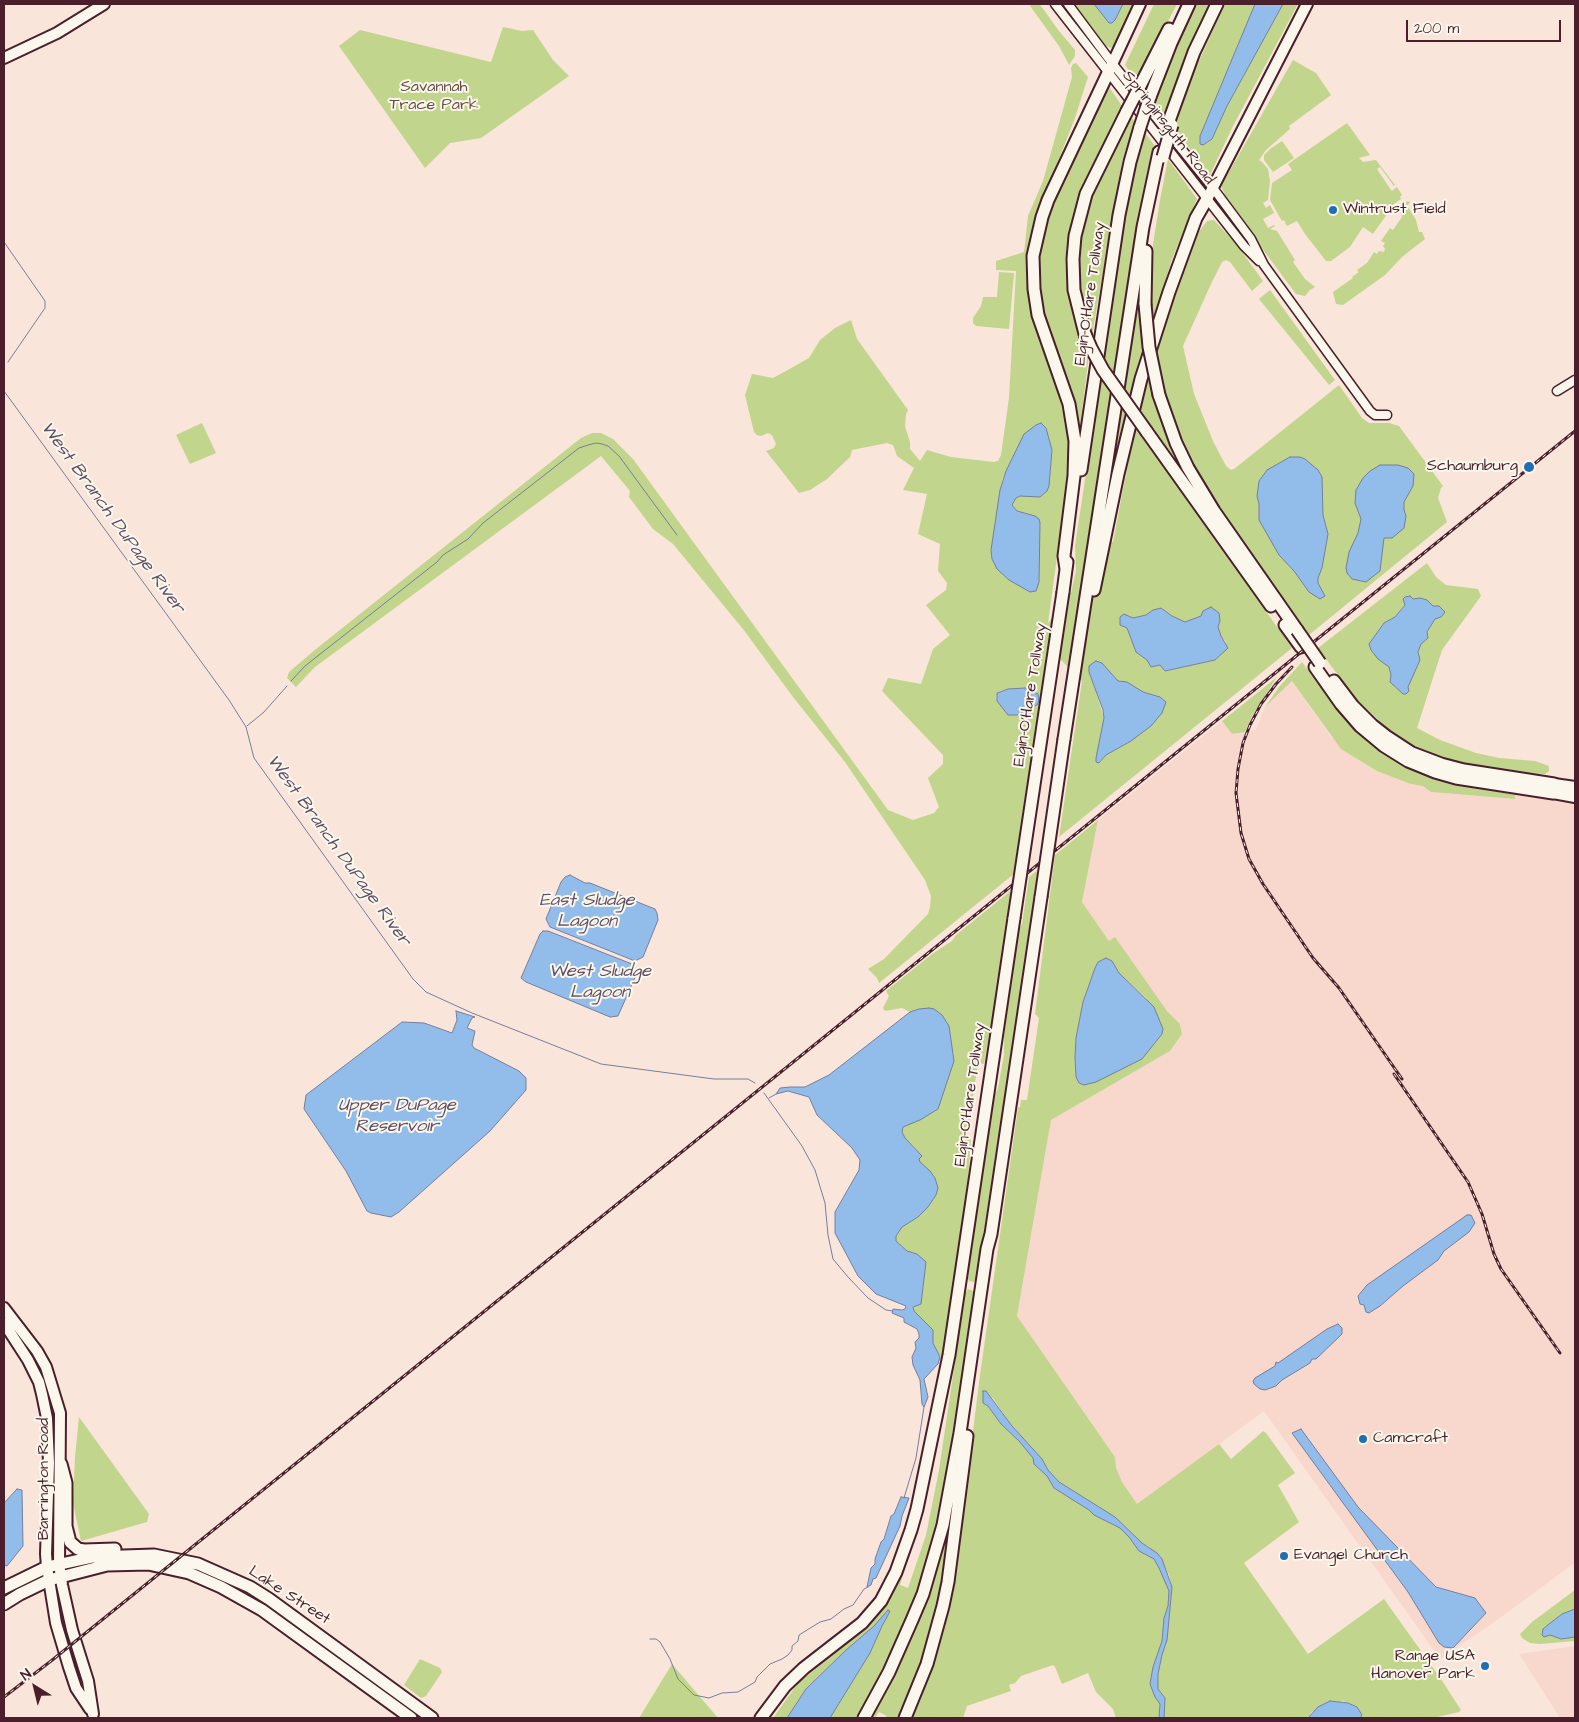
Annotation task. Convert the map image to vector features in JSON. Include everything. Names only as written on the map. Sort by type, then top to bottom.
[{"type":"highway","points":[[1183,4],[1086,194],[1075,236],[1073,259],[1074,290],[1085,334],[1103,370],[1295,632]]},
{"type":"highway","name":"Elgin-O'Hare Tollway","points":[[761,1718],[785,1686],[804,1668],[862,1623],[888,1590],[917,1509],[941,1400],[960,1284],[1119,215],[1140,127],[1171,43],[1189,4]]},
{"type":"highway","points":[[864,1718],[889,1672],[923,1594],[944,1525],[960,1433],[987,1249],[991,1234],[1064,739],[1070,725],[1100,540],[1143,227],[1178,93],[1194,52],[1217,4]]},
{"type":"highway","points":[[1066,569],[1064,556],[1074,476],[1075,441],[1069,404],[1037,310],[1034,289],[1034,256],[1042,216],[1048,200],[1110,68]]},
{"type":"highway","points":[[1161,155],[1145,272],[1145,304],[1149,347],[1159,395],[1176,443],[1188,468],[1214,511],[1318,665],[1340,704],[1360,726],[1384,746],[1408,761],[1456,778],[1553,788]]},
{"type":"highway","points":[[1100,540],[1141,379],[1196,218],[1207,199]]},
{"type":"highway","points":[[905,1718],[933,1647],[948,1582],[991,1250],[991,1234]]},
{"type":"highway","points":[[60,1464],[66,1483],[66,1526],[70,1542],[78,1549],[84,1550],[126,1549],[154,1555]]},
{"type":"highway","name":"Lake Street","points":[[4,1588],[47,1567],[93,1557],[154,1555],[198,1564],[250,1587],[292,1616],[425,1716]]},
{"type":"highway","name":"Lake Street","points":[[4,1604],[49,1580],[107,1565],[148,1564],[189,1572],[221,1586],[262,1610],[411,1718]]},
{"type":"main road","points":[[4,58],[56,33],[104,4]]},
{"type":"main road","points":[[1110,68],[1140,4]]},
{"type":"main road","points":[[1207,199],[1307,4]]},
{"type":"main road","points":[[1553,788],[1575,787]]},
{"type":"main road","points":[[1553,788],[1575,797]]},
{"type":"main road","name":"Barrington Road","points":[[4,1308],[37,1351],[46,1367],[60,1412],[59,1563],[72,1630],[88,1681],[94,1716]]},
{"type":"main road","name":"Barrington Road","points":[[4,1323],[28,1360],[39,1382],[42,1394],[46,1418],[49,1462],[46,1554],[49,1580],[56,1623],[69,1667],[76,1688],[94,1716]]},
{"type":"street","name":"Springinsguth Road","points":[[1055,4],[1213,188],[1251,239],[1264,265],[1370,411],[1374,415],[1387,415]]},
{"type":"street","name":"Springinsguth Road","points":[[1068,4],[1110,68],[1207,199],[1244,246],[1264,265]]},
{"type":"street","points":[[1557,391],[1575,380]]},
{"type":"shaded area","points":[[1292,681],[1331,737],[1411,784],[1423,786],[1431,792],[1515,799],[1515,795],[1575,803],[1575,1567],[1573,1564],[1493,1623],[1440,1659],[1264,1411],[1137,1505],[1115,1468],[1115,1457],[1017,1316],[1051,1120],[1170,1051],[1182,1034],[1180,1024],[1167,1011],[1115,938],[1109,941],[1082,902],[1098,820],[1222,721],[1232,734],[1256,730],[1265,707]]},
{"type":"shaded area","points":[[1575,1646],[1575,1718],[1560,1718],[1519,1654]]},
{"type":"green space","points":[[1032,4],[1040,4],[1075,50],[1075,56],[1069,65],[1059,46],[1030,6]]},
{"type":"green space","points":[[1073,4],[1094,4],[1109,23],[1112,23],[1123,4],[1134,4],[1116,44],[1111,48],[1106,46]]},
{"type":"green space","points":[[1154,4],[1177,4],[1137,82],[1125,65]]},
{"type":"green space","points":[[1194,4],[1210,4],[1188,51],[1165,116],[1153,101],[1170,55]]},
{"type":"green space","points":[[1225,4],[1255,4],[1200,136],[1200,144],[1207,143],[1212,139],[1227,106],[1283,4],[1298,4],[1232,128],[1210,175],[1174,128],[1193,74]]},
{"type":"green space","name":"Savannah Trace Park","points":[[503,27],[522,31],[533,30],[553,60],[569,76],[481,138],[450,143],[425,168],[339,46],[360,30],[491,62]]},
{"type":"green space","points":[[1293,60],[1316,73],[1331,95],[1289,126],[1290,129],[1266,150],[1259,160],[1268,169],[1270,181],[1268,200],[1263,203],[1266,208],[1270,205],[1274,213],[1263,219],[1268,228],[1275,226],[1270,229],[1277,231],[1295,260],[1293,262],[1305,279],[1315,287],[1305,296],[1296,294],[1229,204],[1221,186]]},
{"type":"green space","points":[[1076,63],[1088,77],[1075,118],[1034,222],[1026,273],[1032,316],[1062,406],[1068,430],[1069,459],[1048,623],[1071,593],[1076,570],[1075,546],[1125,214],[1143,131],[1156,147],[1142,197],[1088,538],[1113,542],[1135,427],[1292,648],[1059,837],[1082,681],[1048,647],[1015,873],[879,983],[877,978],[868,969],[884,959],[928,914],[931,896],[925,880],[845,762],[793,697],[743,629],[673,544],[653,529],[629,497],[630,491],[601,456],[315,667],[296,687],[287,678],[289,672],[316,649],[581,438],[592,433],[601,433],[613,439],[633,459],[888,810],[913,820],[934,813],[939,807],[928,778],[943,764],[943,755],[882,691],[888,678],[921,684],[933,649],[950,635],[926,605],[946,590],[947,583],[938,571],[940,544],[918,534],[927,494],[903,490],[914,468],[897,456],[893,445],[887,443],[852,450],[850,457],[827,479],[810,490],[799,493],[766,451],[774,448],[776,444],[772,435],[768,433],[761,436],[754,432],[745,395],[752,374],[773,378],[786,371],[809,358],[820,340],[835,328],[851,320],[857,339],[908,410],[905,426],[910,449],[920,461],[927,450],[951,457],[998,461],[1001,455],[1009,398],[1016,271],[996,270],[996,261],[1024,252],[1028,216],[1043,181],[1072,77],[1071,68]],"holes":[[[1025,434],[1050,443],[1052,450],[1049,486],[1016,498],[1012,505],[1017,511],[1035,516],[1039,582],[1030,592],[1009,580],[997,569],[1002,480]],[[1161,608],[1185,622],[1202,616],[1220,621],[1218,627],[1221,636],[1226,642],[1215,660],[1165,671],[1160,665],[1151,667],[1147,660],[1136,652],[1124,614],[1132,618],[1146,615],[1153,610]],[[1103,664],[1118,681],[1127,682],[1143,692],[1160,697],[1131,741],[1106,755],[1100,763],[1104,718],[1096,692]],[[1025,688],[1038,694],[1031,708],[1018,715],[1014,715],[996,698],[997,693],[1008,689]]]},
{"type":"green space","points":[[1109,87],[1122,106],[1122,110],[1088,176],[1077,206],[1069,240],[1067,284],[1072,310],[1085,350],[1089,355],[1079,434],[1074,401],[1044,315],[1039,269],[1041,243],[1048,214]]},
{"type":"green space","points":[[1130,116],[1135,122],[1122,162],[1092,336],[1083,309],[1080,283],[1079,255],[1083,225],[1090,197]]},
{"type":"green space","name":"Wintrust Field","points":[[1347,123],[1370,155],[1359,158],[1363,162],[1376,160],[1395,185],[1380,167],[1377,169],[1391,190],[1397,187],[1402,195],[1401,199],[1394,204],[1373,234],[1363,227],[1350,247],[1331,261],[1326,261],[1297,221],[1287,226],[1284,220],[1282,221],[1270,200],[1272,183],[1292,170],[1288,164]]},
{"type":"green space","points":[[1282,141],[1294,158],[1273,172],[1264,160],[1264,155]]},
{"type":"green space","points":[[1168,159],[1197,199],[1172,259],[1152,328],[1151,278],[1153,244]]},
{"type":"green space","points":[[1408,201],[1410,203],[1407,205],[1416,220],[1419,232],[1422,232],[1425,239],[1402,257],[1385,275],[1343,305],[1336,304],[1333,292],[1353,278],[1359,272],[1357,270],[1367,263],[1374,252],[1377,254],[1379,251],[1384,252],[1383,246],[1385,243],[1381,241],[1390,228],[1393,230],[1402,217],[1399,207]]},
{"type":"green space","points":[[1214,220],[1237,245],[1263,281],[1252,291],[1230,262],[1226,260],[1222,262],[1183,346],[1194,394],[1213,441],[1226,466],[1231,470],[1234,469],[1339,385],[1362,418],[1369,423],[1389,423],[1399,426],[1443,486],[1438,498],[1447,522],[1309,635],[1212,498],[1182,441],[1157,369],[1157,346],[1198,233],[1207,221]]},
{"type":"green space","points":[[999,272],[1014,273],[1009,329],[976,326],[973,323],[973,318],[981,306],[983,297],[997,297]]},
{"type":"green space","points":[[1140,286],[1145,352],[1108,498]]},
{"type":"green space","points":[[1270,290],[1335,380],[1329,385],[1259,299]]},
{"type":"green space","points":[[1148,370],[1207,508],[1138,413]]},
{"type":"green space","points":[[202,423],[216,453],[190,464],[176,435]]},
{"type":"green space","points":[[1427,563],[1436,577],[1446,585],[1478,589],[1481,596],[1442,650],[1417,728],[1440,740],[1476,753],[1499,758],[1535,761],[1549,766],[1549,771],[1545,774],[1517,773],[1460,763],[1419,749],[1387,728],[1354,697],[1318,648]],"holes":[[[1427,600],[1433,606],[1435,619],[1427,632],[1428,638],[1421,644],[1418,652],[1419,660],[1408,687],[1391,675],[1389,667],[1369,644],[1384,623],[1395,617],[1405,604]]]},
{"type":"green space","points":[[1302,662],[1345,720],[1376,749],[1424,774],[1465,786],[1515,795],[1515,799],[1431,792],[1423,786],[1411,784],[1377,771],[1341,749],[1292,681],[1265,707],[1279,687]]},
{"type":"green space","points":[[1277,677],[1252,716],[1245,732],[1232,734],[1222,721]]},
{"type":"green space","points":[[1098,820],[1082,902],[1109,941],[1115,937],[1167,1011],[1180,1024],[1182,1034],[1170,1051],[1051,1120],[1017,1316],[1115,1457],[1116,1468],[1122,1482],[1137,1504],[1219,1444],[1231,1459],[1263,1431],[1266,1433],[1295,1473],[1278,1485],[1299,1522],[1244,1563],[1308,1654],[1384,1599],[1441,1679],[1461,1710],[1459,1712],[1433,1718],[1360,1718],[1362,1714],[1357,1707],[1343,1701],[1312,1712],[1308,1718],[1164,1718],[1165,1698],[1158,1689],[1158,1674],[1167,1640],[1172,1587],[1169,1575],[1162,1562],[1149,1547],[1142,1543],[1115,1517],[1059,1482],[1048,1470],[1042,1459],[1012,1426],[992,1397],[983,1403],[988,1406],[1001,1424],[1019,1441],[1033,1458],[1034,1464],[1047,1476],[1054,1488],[1094,1515],[1120,1528],[1139,1551],[1154,1559],[1159,1568],[1169,1591],[1162,1641],[1150,1684],[1160,1704],[1159,1718],[1116,1718],[1113,1709],[1096,1692],[1088,1673],[1062,1684],[1053,1665],[1021,1676],[1015,1683],[1009,1685],[1011,1691],[967,1706],[963,1718],[911,1718],[920,1701],[938,1650],[948,1611],[956,1567],[980,1375],[1018,1108],[1020,1107],[1021,1100],[1027,1100],[1039,1018],[1035,1014],[1055,855]],"holes":[[[1106,958],[1112,961],[1119,973],[1146,998],[1162,1034],[1142,1059],[1129,1065],[1076,1077],[1076,1038],[1083,1002],[1098,962]]]},
{"type":"green space","points":[[1039,869],[977,1278],[974,1282],[969,1281],[967,1276],[995,1094],[998,1088],[1004,1055],[1004,1036],[1018,933],[1022,924],[1029,877]]},
{"type":"green space","points":[[1013,889],[991,1030],[984,1064],[978,1063],[967,1137],[971,1140],[966,1206],[943,1354],[940,1357],[933,1343],[933,1330],[914,1311],[917,1254],[907,1251],[896,1241],[896,1236],[902,1227],[918,1217],[928,1207],[938,1188],[920,1162],[916,1149],[902,1132],[903,1127],[908,1125],[919,1009],[910,1012],[902,1008],[885,1011],[883,1008],[889,996],[886,991],[932,954],[952,941],[956,935]]},
{"type":"green space","points":[[968,1289],[973,1291],[975,1295],[954,1440],[938,1523],[915,1599],[889,1659],[856,1718],[830,1718],[870,1653],[886,1619],[888,1610],[874,1626],[806,1689],[787,1718],[773,1718],[798,1683],[860,1633],[882,1609],[899,1578],[916,1534],[900,1585],[908,1588],[926,1535],[939,1470],[965,1294]]},
{"type":"green space","points":[[79,1417],[149,1514],[147,1522],[81,1541],[73,1503]]},
{"type":"green space","points":[[947,1534],[945,1564],[938,1604],[915,1681],[899,1718],[883,1718],[887,1716],[879,1712],[875,1718],[871,1718],[900,1664],[923,1612]]},
{"type":"green space","points":[[1575,1590],[1575,1609],[1562,1614],[1543,1629],[1550,1635],[1561,1639],[1575,1637],[1575,1641],[1540,1644],[1530,1643],[1522,1638],[1520,1634],[1532,1622]]},
{"type":"green space","points":[[420,1659],[440,1668],[442,1672],[426,1696],[421,1698],[404,1685]]},
{"type":"green space","points":[[672,1664],[718,1718],[639,1718]]},
{"type":"water","points":[[1094,4],[1123,4],[1115,20],[1109,23]]},
{"type":"water","points":[[1255,4],[1283,4],[1227,106],[1212,139],[1203,145],[1200,144],[1200,136]]},
{"type":"water","points":[[1041,423],[1046,428],[1052,450],[1049,486],[1047,491],[1040,497],[1020,496],[1016,498],[1012,505],[1017,511],[1035,516],[1039,519],[1040,523],[1039,582],[1036,591],[1030,592],[1009,580],[997,569],[992,559],[991,550],[1000,490],[1006,471],[1024,434]]},
{"type":"water","points":[[1290,457],[1305,459],[1318,470],[1322,477],[1323,515],[1328,534],[1322,568],[1318,578],[1318,583],[1325,596],[1320,599],[1309,592],[1294,571],[1279,555],[1259,520],[1257,496],[1259,481],[1267,470]]},
{"type":"water","points":[[1380,465],[1398,465],[1408,468],[1414,474],[1413,486],[1404,502],[1406,516],[1404,528],[1392,538],[1384,538],[1380,571],[1366,582],[1352,579],[1347,573],[1346,568],[1349,552],[1358,533],[1361,519],[1355,503],[1356,490],[1363,478]]},
{"type":"water","points":[[1410,596],[1413,599],[1427,600],[1433,606],[1439,606],[1445,612],[1441,617],[1435,619],[1427,632],[1428,638],[1421,644],[1418,652],[1420,660],[1408,687],[1409,691],[1403,694],[1390,682],[1389,667],[1378,659],[1369,644],[1384,623],[1395,617],[1405,605],[1403,599]]},
{"type":"water","points":[[1211,607],[1219,613],[1220,621],[1218,627],[1228,648],[1215,660],[1165,671],[1160,665],[1151,667],[1147,660],[1136,652],[1127,628],[1120,625],[1120,617],[1124,614],[1133,618],[1146,615],[1153,610],[1161,608],[1185,622],[1201,616],[1203,611]]},
{"type":"water","points":[[1096,661],[1102,663],[1118,681],[1127,682],[1143,692],[1160,697],[1166,702],[1162,713],[1151,726],[1131,741],[1106,755],[1099,763],[1096,762],[1096,758],[1104,718],[1103,710],[1089,672],[1089,666]]},
{"type":"water","points":[[1025,688],[1038,694],[1039,701],[1037,705],[1018,715],[1008,715],[997,701],[997,693],[1008,689]]},
{"type":"water","name":"East Sludge Lagoon","points":[[570,875],[585,883],[590,883],[655,909],[658,920],[643,957],[635,961],[550,927],[546,919],[561,882]]},
{"type":"water","name":"West Sludge Lagoon","points":[[543,931],[548,931],[632,964],[635,967],[637,973],[618,1016],[610,1017],[526,982],[521,978]]},
{"type":"water","points":[[1106,958],[1112,961],[1119,973],[1154,1007],[1163,1029],[1162,1034],[1142,1059],[1096,1082],[1084,1085],[1079,1083],[1076,1077],[1076,1038],[1083,1002],[1095,968],[1098,962]]},
{"type":"water","points":[[929,1008],[942,1015],[949,1026],[954,1061],[938,1109],[920,1120],[903,1127],[902,1132],[905,1138],[922,1156],[919,1159],[920,1162],[935,1178],[938,1188],[928,1207],[918,1217],[902,1227],[896,1236],[896,1241],[907,1251],[917,1254],[926,1262],[921,1304],[913,1307],[914,1311],[933,1330],[933,1343],[940,1357],[938,1364],[924,1379],[928,1397],[924,1407],[922,1404],[920,1380],[913,1365],[912,1357],[919,1334],[917,1329],[904,1322],[904,1318],[892,1313],[893,1309],[902,1310],[906,1306],[876,1294],[858,1276],[835,1233],[835,1212],[859,1170],[860,1160],[852,1148],[817,1115],[809,1097],[788,1091],[776,1094],[780,1088],[805,1087],[829,1075],[910,1012]]},
{"type":"water","name":"Upper DuPage Reservoir","points":[[456,1011],[475,1017],[472,1018],[467,1028],[475,1031],[472,1045],[474,1048],[519,1071],[526,1078],[526,1090],[490,1131],[399,1212],[391,1217],[371,1213],[367,1211],[346,1171],[304,1109],[306,1095],[402,1022],[424,1023],[452,1033],[457,1020]]},
{"type":"water","points":[[1467,1215],[1471,1215],[1475,1223],[1469,1232],[1444,1251],[1438,1260],[1380,1306],[1369,1313],[1366,1312],[1364,1305],[1360,1304],[1358,1296],[1367,1285]]},
{"type":"water","points":[[1338,1324],[1342,1328],[1342,1334],[1316,1359],[1312,1359],[1310,1363],[1282,1380],[1276,1386],[1265,1390],[1260,1389],[1254,1384],[1255,1378],[1275,1366],[1276,1362],[1278,1363],[1327,1329]]},
{"type":"water","points":[[983,1391],[986,1391],[1012,1426],[1042,1459],[1048,1470],[1059,1482],[1115,1517],[1162,1559],[1172,1587],[1167,1640],[1158,1674],[1158,1689],[1165,1698],[1164,1718],[1159,1718],[1160,1704],[1150,1684],[1153,1667],[1162,1641],[1164,1618],[1168,1606],[1169,1591],[1159,1568],[1154,1559],[1139,1551],[1120,1528],[1094,1515],[1054,1488],[1047,1476],[1034,1464],[1033,1458],[1019,1441],[1001,1424],[988,1406],[983,1403]]},
{"type":"water","points":[[1301,1429],[1358,1507],[1436,1587],[1475,1598],[1486,1613],[1453,1648],[1444,1647],[1439,1643],[1408,1592],[1292,1433]]},
{"type":"water","points":[[17,1489],[22,1490],[23,1546],[7,1566],[4,1565],[4,1503]]},
{"type":"water","points":[[901,1497],[909,1498],[900,1526],[876,1578],[867,1587],[871,1568],[875,1564],[875,1559],[891,1516],[894,1514]]},
{"type":"water","points":[[1575,1609],[1575,1637],[1561,1639],[1550,1635],[1544,1637],[1542,1635],[1543,1629],[1549,1624],[1562,1614]]},
{"type":"water","points":[[888,1610],[890,1611],[870,1653],[830,1718],[787,1718],[806,1689],[874,1626]]},
{"type":"water","points":[[1330,1701],[1348,1703],[1357,1707],[1362,1715],[1360,1718],[1308,1718],[1318,1707]]},
{"type":"waterway","name":"West Branch DuPage River","points":[[4,242],[45,301],[45,308],[8,362]]},
{"type":"waterway","name":"West Branch DuPage River","points":[[4,391],[229,700],[246,727],[254,758],[413,979],[426,992],[472,1013],[601,1064],[714,1079],[748,1079],[755,1083]]},
{"type":"waterway","points":[[291,681],[305,666],[437,562],[443,555],[468,539],[483,523],[579,448],[596,443],[608,446],[619,456],[677,535]]},
{"type":"waterway","points":[[247,726],[264,712],[287,686]]},
{"type":"waterway","name":"West Branch DuPage River","points":[[764,1093],[802,1146],[815,1170],[825,1203],[828,1235],[833,1259],[868,1298],[886,1310],[893,1311]]},
{"type":"waterway","points":[[769,1098],[776,1094]]},
{"type":"waterway","points":[[904,1498],[916,1458],[924,1407]]},
{"type":"waterway","points":[[650,1639],[656,1639],[660,1642],[670,1659],[678,1679],[694,1695],[709,1698],[722,1693],[738,1692],[755,1682],[757,1677],[770,1664],[788,1655],[792,1650],[792,1646],[798,1641],[799,1635],[820,1622],[831,1619],[853,1605],[864,1589],[868,1587]]},
{"type":"railway","points":[[4,1697],[1575,431]]},
{"type":"railway","points":[[1292,667],[1261,704],[1243,743],[1236,793],[1241,833],[1249,859],[1263,884],[1313,958],[1339,988],[1402,1079]]},
{"type":"railway","points":[[1394,1074],[1468,1182],[1482,1214],[1494,1254],[1501,1269],[1560,1353]]},
{"type":"place","name":"Wintrust Field","points":[[1333,210]]},
{"type":"place","name":"Schaumburg","points":[[1529,467]]},
{"type":"place","name":"Camcraft","points":[[1363,1439]]},
{"type":"place","name":"Evangel Church","points":[[1284,1556]]},
{"type":"place","name":"Range USA Hanover Park","points":[[1485,1666]]}]
